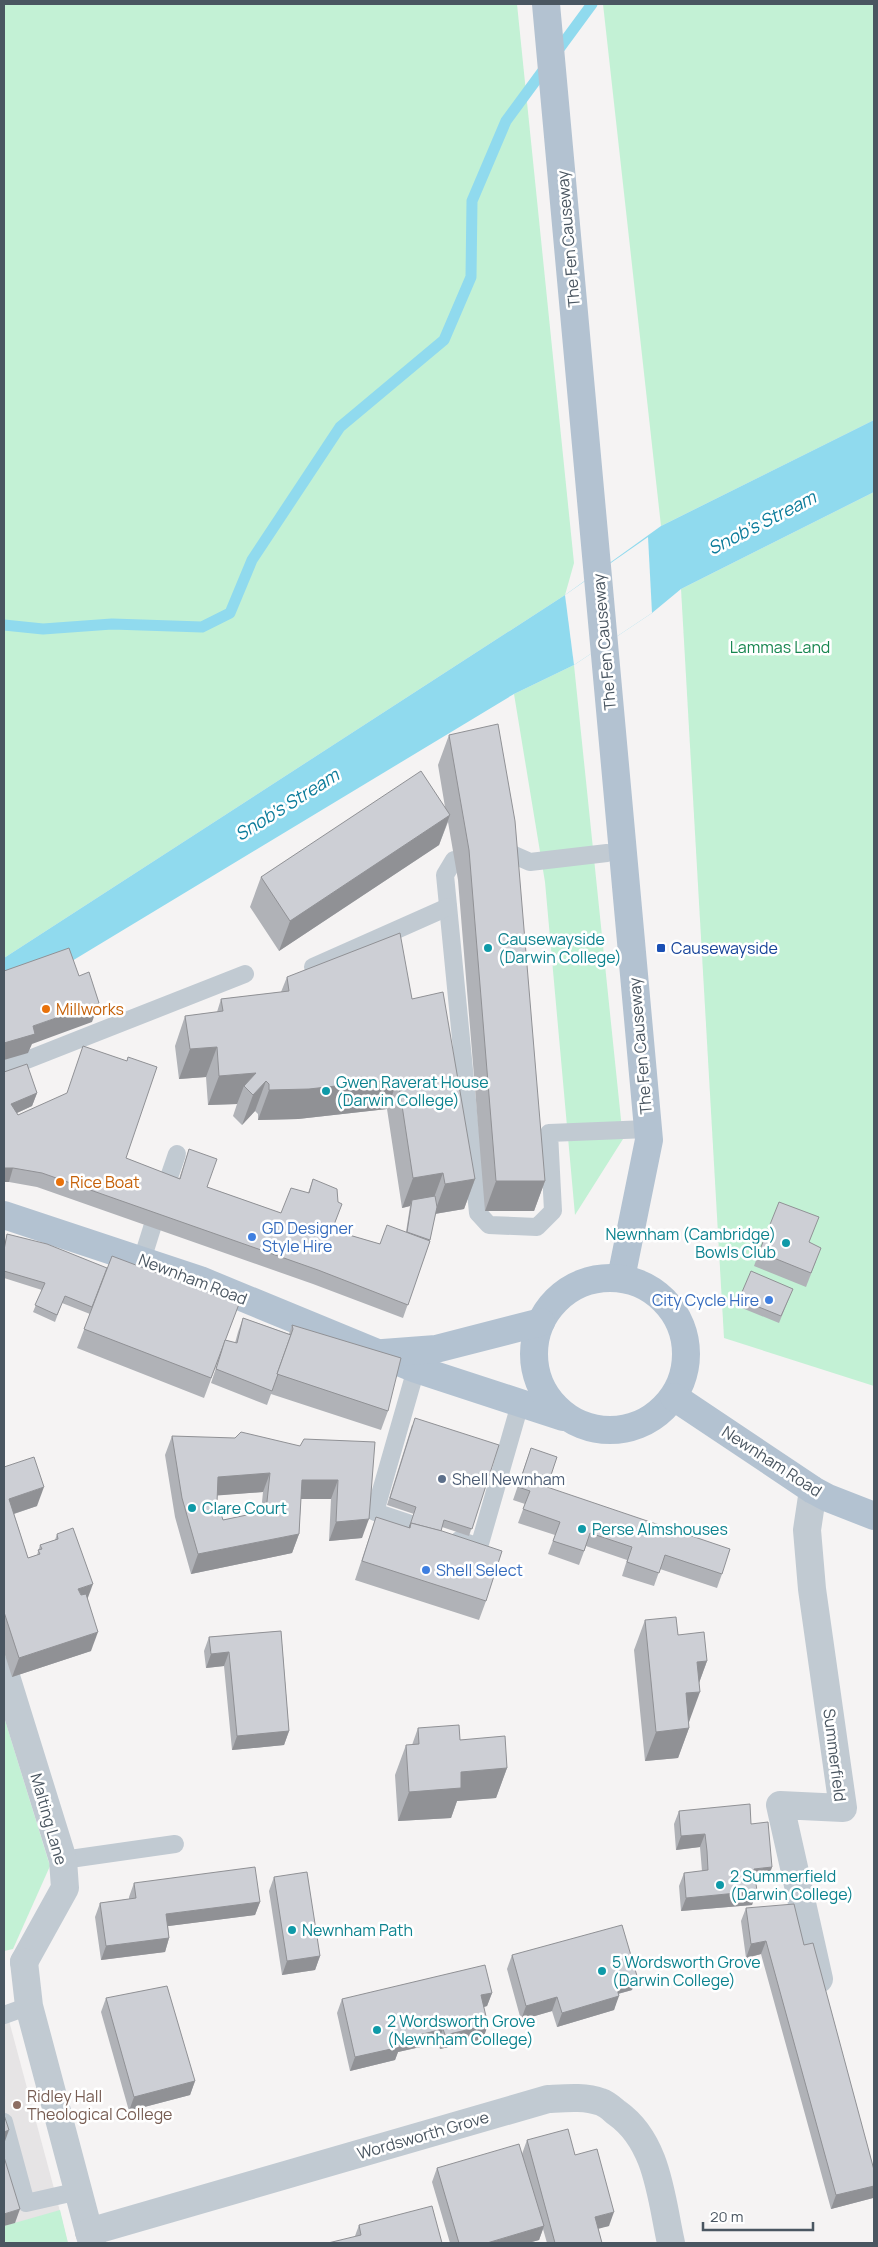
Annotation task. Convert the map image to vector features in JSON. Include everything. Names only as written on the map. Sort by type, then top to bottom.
[{"type":"main road","name":"The Fen Causeway","points":[[547,12],[649,1140],[621,1278]]},
{"type":"main road","name":"Newnham Road","points":[[4,1215],[200,1280],[416,1369],[563,1417]]},
{"type":"main road","points":[[601,1277],[621,1278],[641,1284],[660,1296],[677,1317],[687,1348],[685,1371],[674,1398],[662,1412],[645,1423],[617,1430],[587,1427],[563,1417],[544,1392],[536,1371],[534,1352],[541,1322],[561,1295],[579,1284],[601,1277]]},
{"type":"main road","name":"Newnham Road","points":[[379,1353],[436,1349],[541,1322]]},
{"type":"main road","name":"Newnham Road","points":[[674,1398],[813,1490],[874,1516]]},
{"type":"street","name":"Summerfield","points":[[813,1490],[807,1530],[812,1589],[843,1813],[780,1805],[809,1942],[827,2007]]},
{"type":"street","name":"Malting Lane","points":[[4,1670],[63,1860],[65,1888],[14,1965]]},
{"type":"street","points":[[14,1965],[29,2006],[91,2237]]},
{"type":"street","name":"Wordsworth Grove","points":[[91,2237],[548,2099],[576,2098],[602,2102],[622,2116],[639,2135],[653,2161],[670,2243]]},
{"type":"lane","points":[[505,851],[530,862],[607,853]]},
{"type":"lane","points":[[454,860],[445,875],[478,1213],[489,1225],[537,1227],[553,1211],[549,1132],[648,1129]]},
{"type":"lane","points":[[314,967],[448,907]]},
{"type":"lane","points":[[4,1069],[245,974]]},
{"type":"lane","points":[[165,1189],[177,1154]]},
{"type":"lane","points":[[142,1260],[152,1228]]},
{"type":"lane","points":[[416,1369],[375,1512],[479,1547],[520,1404]]},
{"type":"lane","points":[[390,1461],[408,1466]]},
{"type":"lane","points":[[478,1487],[496,1492]]},
{"type":"lane","points":[[63,1860],[175,1844]]},
{"type":"lane","points":[[4,2015],[29,2006]]},
{"type":"lane","points":[[4,2122],[26,2203],[78,2191]]},
{"type":"shaded area","name":"Ridley Hall Theological College","points":[[4,2002],[56,2196],[68,2243],[4,2243]]},
{"type":"green space","points":[[4,4],[517,4],[574,563],[565,595],[4,958]]},
{"type":"green space","points":[[603,4],[874,4],[874,420],[661,526]]},
{"type":"green space","name":"Lammas Land","points":[[874,492],[874,1386],[724,1338],[681,589]]},
{"type":"green space","points":[[574,665],[623,1139],[575,1215],[545,882],[514,694]]},
{"type":"green space","points":[[4,1717],[50,1866],[13,1949],[4,1951]]},
{"type":"green space","points":[[60,2210],[68,2243],[4,2243],[4,2226]]},
{"type":"water","name":"Snob's Stream","points":[[874,420],[874,492],[681,589],[652,613],[574,665],[514,694],[62,967],[4,979],[4,958],[565,595],[661,526]]},
{"type":"pier","points":[[648,537],[652,613],[574,665],[565,595]]},
{"type":"building","name":"Causewayside (Darwin College)","points":[[498,724],[515,821],[545,1181],[496,1181],[469,850],[449,735]]},
{"type":"building","points":[[421,771],[450,815],[290,921],[261,877]]},
{"type":"building","name":"Gwen Raverat House (Darwin College)","points":[[400,933],[412,999],[443,992],[475,1179],[445,1184],[443,1173],[413,1178],[398,1079],[309,1089],[269,1090],[269,1084],[266,1081],[253,1095],[244,1086],[256,1073],[219,1076],[217,1047],[190,1049],[185,1016],[223,1011],[221,999],[289,991],[287,977]]},
{"type":"building","name":"Millworks","points":[[69,948],[79,976],[89,972],[99,1003],[33,1026],[35,1034],[4,1043],[4,971]]},
{"type":"building","points":[[83,1046],[127,1061],[128,1057],[157,1067],[126,1158],[180,1179],[189,1149],[217,1159],[207,1187],[281,1213],[291,1188],[309,1193],[313,1179],[337,1189],[338,1202],[342,1204],[332,1230],[380,1244],[387,1225],[430,1241],[408,1305],[318,1270],[42,1173],[4,1168],[4,1072],[27,1064],[37,1093],[11,1104],[18,1115],[67,1093]]},
{"type":"building","points":[[435,1196],[437,1207],[430,1240],[407,1232],[412,1200]]},
{"type":"building","name":"Newnham (Cambridge) Bowls Club","points":[[779,1202],[819,1217],[809,1242],[821,1248],[811,1273],[759,1252]]},
{"type":"building","points":[[7,1234],[47,1244],[107,1268],[92,1307],[65,1296],[57,1315],[35,1305],[45,1283],[4,1271],[4,1250]]},
{"type":"building","points":[[112,1256],[239,1304],[211,1378],[84,1329]]},
{"type":"building","points":[[751,1271],[793,1289],[781,1316],[739,1299]]},
{"type":"building","points":[[243,1318],[291,1335],[272,1391],[216,1369],[225,1340],[237,1343]]},
{"type":"building","points":[[292,1325],[401,1358],[388,1411],[277,1374],[293,1329]]},
{"type":"building","name":"Shell Newnham","points":[[415,1418],[499,1445],[472,1529],[444,1520],[441,1531],[411,1523],[409,1528],[416,1507],[390,1498]]},
{"type":"building","name":"Clare Court","points":[[241,1432],[300,1446],[304,1439],[375,1442],[369,1519],[336,1522],[338,1480],[302,1480],[299,1534],[198,1554],[182,1498],[172,1436],[235,1438]],"holes":[[[270,1473],[266,1511],[223,1520],[217,1502],[218,1477]]]},
{"type":"building","name":"Perse Almshouses","points":[[531,1448],[557,1457],[547,1487],[730,1549],[722,1574],[665,1555],[659,1573],[627,1562],[632,1547],[590,1533],[584,1551],[553,1541],[560,1522],[523,1509],[530,1491],[518,1487]]},
{"type":"building","points":[[34,1457],[44,1487],[9,1499],[28,1558],[40,1554],[38,1550],[42,1549],[40,1545],[58,1539],[57,1534],[73,1528],[93,1584],[78,1589],[81,1595],[86,1594],[98,1632],[19,1658],[4,1612],[4,1467]]},
{"type":"building","points":[[376,1517],[410,1528],[411,1523],[442,1531],[502,1551],[486,1601],[362,1561]]},
{"type":"building","points":[[676,1617],[678,1635],[704,1632],[707,1661],[697,1662],[700,1692],[686,1693],[689,1728],[656,1732],[645,1620]]},
{"type":"building","points":[[281,1631],[289,1731],[237,1736],[229,1652],[211,1654],[209,1637]]},
{"type":"building","points":[[459,1725],[460,1740],[505,1736],[507,1768],[461,1772],[461,1788],[409,1792],[406,1745],[419,1744],[418,1728]]},
{"type":"building","points":[[750,1804],[751,1824],[768,1822],[772,1867],[754,1869],[757,1891],[686,1898],[684,1873],[708,1870],[707,1851],[705,1834],[681,1836],[679,1811]]},
{"type":"building","points":[[255,1867],[260,1902],[166,1914],[169,1938],[106,1946],[100,1903],[136,1898],[134,1883]]},
{"type":"building","name":"Newnham Path","points":[[307,1872],[320,1956],[287,1961],[274,1877]]},
{"type":"building","points":[[794,1904],[804,1945],[813,1943],[874,2170],[874,2186],[836,2195],[766,1941],[751,1944],[746,1908]]},
{"type":"building","points":[[622,1925],[637,1976],[615,1982],[619,1996],[562,2013],[557,1997],[526,2006],[512,1955]]},
{"type":"building","points":[[485,1965],[492,1993],[481,1995],[488,2025],[445,2035],[443,2029],[399,2040],[400,2047],[355,2057],[342,1999]]},
{"type":"building","points":[[167,1986],[195,2081],[134,2097],[106,1998]]},
{"type":"building","points":[[4,2115],[9,2130],[4,2132]]},
{"type":"building","points":[[568,2129],[575,2155],[597,2149],[614,2212],[595,2217],[602,2243],[555,2243],[527,2140]]},
{"type":"building","points":[[519,2144],[544,2226],[487,2243],[459,2243],[437,2168]]},
{"type":"building","points":[[4,2157],[20,2209],[4,2214]]},
{"type":"building","points":[[432,2206],[442,2243],[328,2243],[361,2235],[359,2225]]},
{"type":"waterway","points":[[4,625],[43,629],[112,624],[202,627],[230,613],[252,560],[340,427],[444,340],[471,277],[472,201],[506,121],[592,4]]},
{"type":"place","name":"Causewayside (Darwin College)","points":[[488,948]]},
{"type":"place","name":"Causewayside","points":[[661,948]]},
{"type":"place","name":"Millworks","points":[[46,1009]]},
{"type":"place","name":"Gwen Raverat House (Darwin College)","points":[[326,1091]]},
{"type":"place","name":"Rice Boat","points":[[60,1182]]},
{"type":"place","name":"GD Designer Style Hire","points":[[252,1237]]},
{"type":"place","name":"Newnham (Cambridge) Bowls Club","points":[[786,1243]]},
{"type":"place","name":"City Cycle Hire","points":[[769,1300]]},
{"type":"place","name":"Shell Newnham","points":[[442,1479]]},
{"type":"place","name":"Clare Court","points":[[192,1508]]},
{"type":"place","name":"Perse Almshouses","points":[[582,1529]]},
{"type":"place","name":"Shell Select","points":[[426,1570]]},
{"type":"place","name":"2 Summerfield (Darwin College)","points":[[720,1885]]},
{"type":"place","name":"Newnham Path","points":[[292,1930]]},
{"type":"place","name":"5 Wordsworth Grove (Darwin College)","points":[[602,1971]]},
{"type":"place","name":"2 Wordsworth Grove (Newnham College)","points":[[377,2030]]},
{"type":"place","name":"Ridley Hall Theological College","points":[[17,2105]]}]
